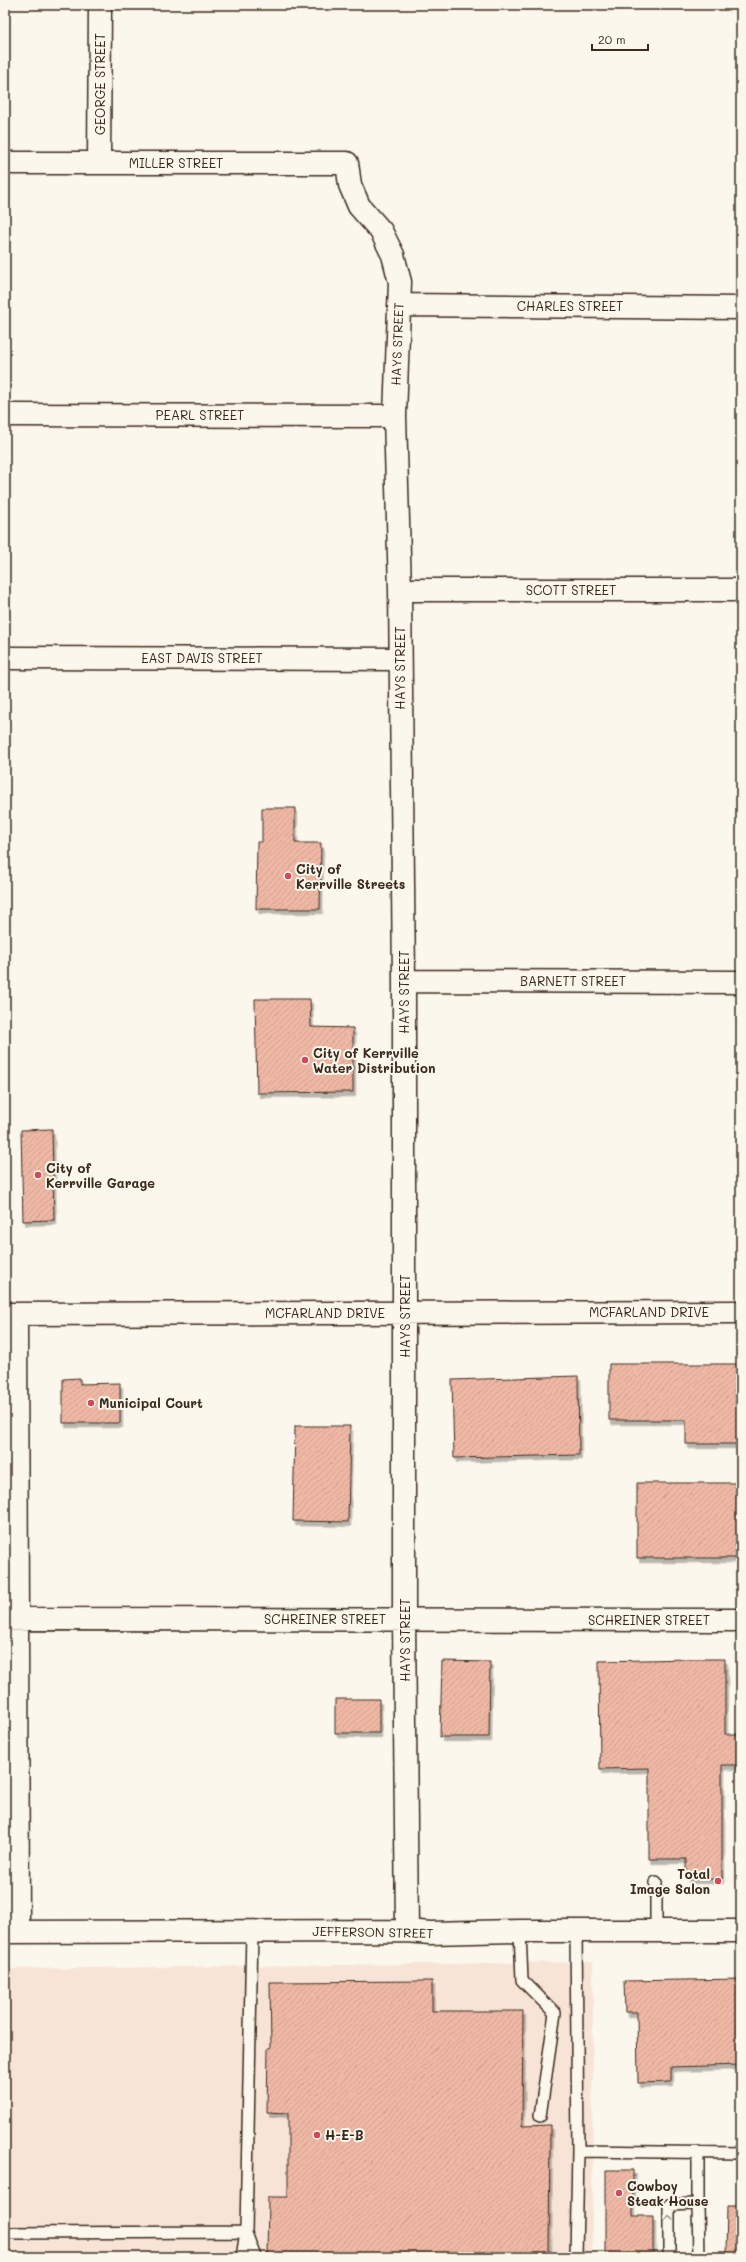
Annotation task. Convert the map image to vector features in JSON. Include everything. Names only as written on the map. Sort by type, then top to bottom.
[{"type":"street","name":"GEORGE STREET","points":[[99,162],[100,5]]},
{"type":"street","name":"MILLER STREET","points":[[5,163],[347,163]]},
{"type":"street","name":"HAYS STREET","points":[[347,163],[350,185],[359,206],[381,231],[393,255],[400,282],[395,416],[400,590],[404,981],[404,1619],[407,1931]]},
{"type":"street","name":"CHARLES STREET","points":[[399,305],[741,308]]},
{"type":"street","name":"PEARL STREET","points":[[5,415],[395,416]]},
{"type":"street","name":"SCOTT STREET","points":[[400,590],[741,590]]},
{"type":"street","name":"EAST DAVIS STREET","points":[[5,658],[400,659]]},
{"type":"street","name":"BARNETT STREET","points":[[404,981],[741,982]]},
{"type":"street","name":"MCFARLAND DRIVE","points":[[10,1314],[741,1312]]},
{"type":"street","points":[[10,1314],[11,1932]]},
{"type":"street","name":"SCHREINER STREET","points":[[11,1619],[741,1620]]},
{"type":"street","name":"JEFFERSON STREET","points":[[11,1932],[407,1931],[430,1933],[520,1931],[741,1931]]},
{"type":"lane","points":[[656,1882],[656,1931]]},
{"type":"lane","points":[[242,2257],[246,2232],[252,1931]]},
{"type":"lane","points":[[520,1931],[522,1980],[556,2013],[540,2116]]},
{"type":"lane","points":[[576,1931],[578,2151],[576,2257]]},
{"type":"lane","points":[[578,2151],[741,2152]]},
{"type":"lane","points":[[698,2152],[699,2257]]},
{"type":"lane","points":[[669,2257],[669,2205],[698,2204]]},
{"type":"lane","points":[[5,2233],[246,2232]]},
{"type":"lane","points":[[246,2232],[255,2257]]},
{"type":"shaded area","points":[[593,1962],[592,2257],[5,2257],[5,1969]]},
{"type":"building","name":"City of Kerrville Streets","points":[[262,808],[295,808],[295,843],[321,843],[320,909],[256,909],[257,842],[262,842]]},
{"type":"building","name":"City of Kerrville Water Distribution","points":[[255,999],[310,999],[311,1027],[353,1028],[353,1092],[257,1093]]},
{"type":"building","name":"City of Kerrville Garage","points":[[52,1129],[54,1220],[23,1221],[21,1130]]},
{"type":"building","points":[[609,1364],[741,1364],[741,1444],[686,1444],[686,1420],[609,1420]]},
{"type":"building","points":[[578,1376],[579,1455],[454,1458],[452,1380]]},
{"type":"building","name":"Municipal Court","points":[[80,1378],[80,1384],[120,1383],[120,1423],[63,1423],[63,1379]]},
{"type":"building","points":[[295,1426],[350,1426],[348,1522],[293,1521]]},
{"type":"building","points":[[637,1483],[741,1483],[741,1558],[637,1558]]},
{"type":"building","points":[[725,1659],[725,1734],[741,1734],[741,1765],[722,1765],[722,1879],[686,1879],[686,1859],[649,1859],[649,1768],[600,1769],[599,1661]]},
{"type":"building","points":[[442,1661],[490,1662],[489,1737],[440,1737]]},
{"type":"building","points":[[335,1699],[379,1699],[379,1733],[335,1733]]},
{"type":"building","points":[[741,1979],[741,2065],[671,2067],[671,2082],[638,2083],[637,2012],[625,2012],[624,1981]]},
{"type":"building","name":"H-E-B","points":[[432,1981],[432,2011],[523,2011],[522,2126],[550,2125],[549,2257],[267,2257],[268,2197],[288,2197],[288,2113],[267,2112],[268,2048],[271,2048],[270,1982]]},
{"type":"building","name":"Cowboy Steak House","points":[[606,2170],[633,2170],[633,2216],[653,2216],[653,2257],[606,2257]]},
{"type":"building","points":[[727,2205],[741,2205],[741,2257],[726,2257]]},
{"type":"place","name":"City of Kerrville Streets","points":[[288,876]]},
{"type":"place","name":"City of Kerrville Water Distribution","points":[[305,1060]]},
{"type":"place","name":"City of Kerrville Garage","points":[[38,1175]]},
{"type":"place","name":"Municipal Court","points":[[91,1403]]},
{"type":"place","name":"Total Image Salon","points":[[718,1881]]},
{"type":"place","name":"H-E-B","points":[[317,2135]]},
{"type":"place","name":"Cowboy Steak House","points":[[619,2193]]}]
